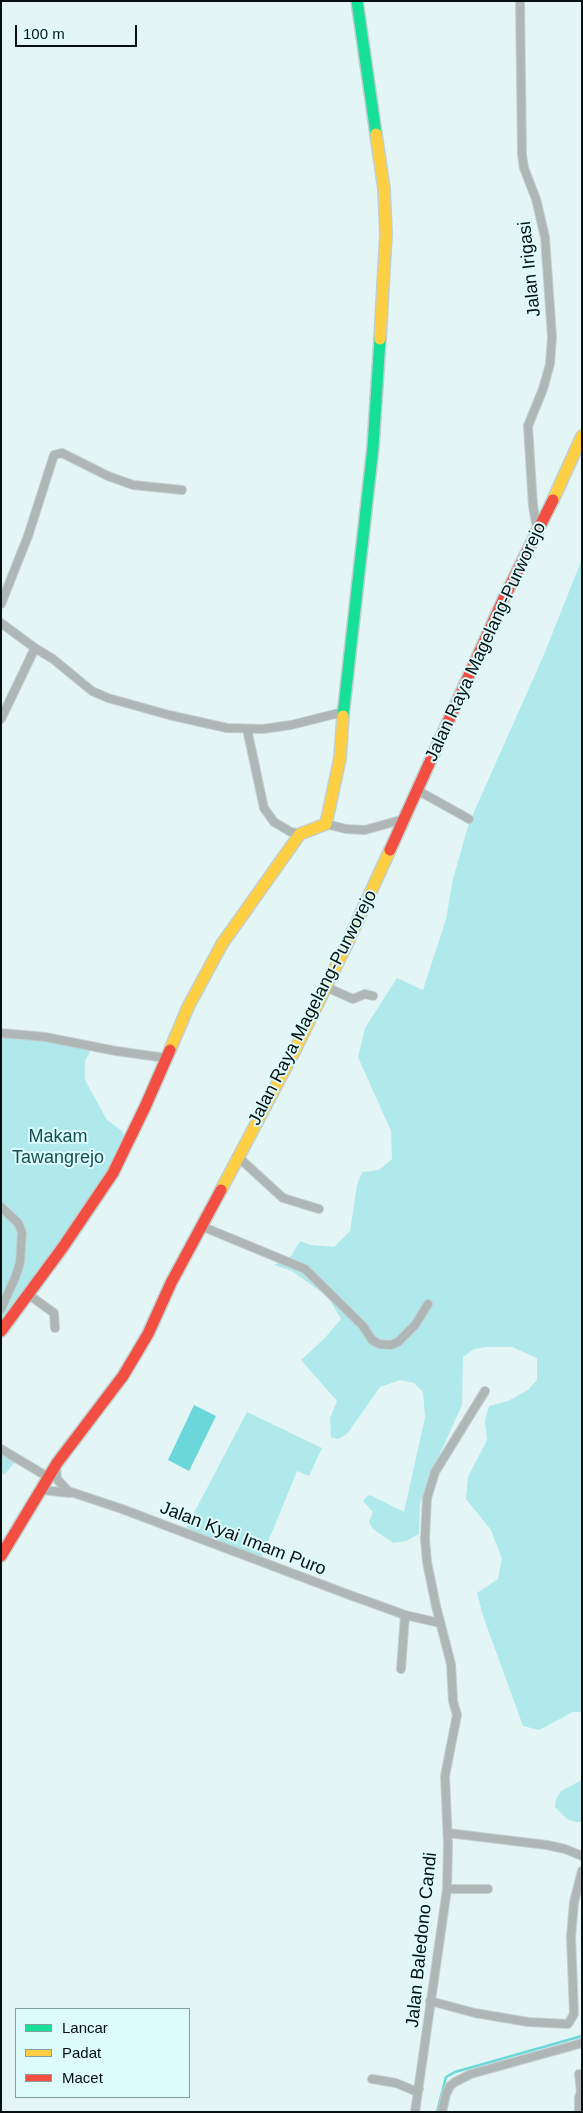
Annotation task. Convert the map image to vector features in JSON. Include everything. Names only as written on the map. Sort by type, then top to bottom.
[{"type":"street","points":[[326,824],[340,758],[343,712],[373,447],[386,234],[384,189],[357,1]]},
{"type":"street","name":"Jalan Irigasi","points":[[520,1],[522,155],[524,168],[536,199],[545,237],[552,337],[550,364],[543,389],[528,426],[533,506],[538,532]]},
{"type":"street","name":"Jalan Raya Magelang-Purworejo","points":[[1,1556],[57,1463],[139,1352],[171,1282],[294,1052],[326,987],[500,608],[538,532],[582,436]]},
{"type":"street","points":[[1,604],[28,536],[54,455],[62,453],[133,486],[182,490]]},
{"type":"street","points":[[1,623],[35,648],[54,659],[92,691],[108,698],[169,715],[227,728],[273,729],[343,712]]},
{"type":"street","points":[[1,719],[35,648]]},
{"type":"street","points":[[247,729],[264,808],[274,822],[291,832],[300,834],[326,824],[346,829],[364,830],[405,818]]},
{"type":"street","points":[[416,790],[469,819]]},
{"type":"street","points":[[1,1331],[29,1295],[113,1173],[188,1007],[214,957],[300,834]]},
{"type":"street","points":[[326,987],[353,999],[365,994],[373,996]]},
{"type":"street","points":[[1,1033],[45,1037],[116,1051],[166,1058]]},
{"type":"street","points":[[237,1156],[283,1198],[319,1209]]},
{"type":"street","points":[[1,1207],[18,1223],[22,1232],[20,1263],[16,1278],[1,1309]]},
{"type":"street","points":[[201,1226],[305,1269],[363,1326],[372,1340],[379,1344],[391,1345],[398,1342],[415,1326],[428,1304]]},
{"type":"street","points":[[29,1295],[54,1312],[55,1328]]},
{"type":"street","name":"Jalan Baledono Candi","points":[[416,2112],[447,1889],[448,1833],[445,1776],[456,1715],[453,1702],[451,1664],[427,1562],[425,1539],[427,1498],[435,1472],[485,1391]]},
{"type":"street","points":[[1,1450],[48,1478]]},
{"type":"street","name":"Jalan Kyai Imam Puro","points":[[57,1463],[55,1473],[59,1484],[64,1489],[75,1494],[122,1509],[405,1615],[440,1623]]},
{"type":"street","points":[[42,1490],[75,1494]]},
{"type":"street","points":[[401,1669],[405,1615]]},
{"type":"street","points":[[448,1833],[565,1849],[582,1856]]},
{"type":"street","points":[[430,2001],[475,2013],[528,2022],[568,2024],[578,2014],[571,1937],[582,1871]]},
{"type":"street","points":[[447,1889],[488,1889]]},
{"type":"street","points":[[442,2112],[450,2086],[471,2074],[582,2043]]},
{"type":"street","points":[[579,2074],[581,2092],[579,2112]]},
{"type":"street","points":[[372,2079],[396,2083],[415,2091],[419,2089]]},
{"type":"green space","points":[[582,559],[582,1712],[573,1712],[539,1730],[523,1726],[483,1616],[477,1593],[498,1579],[502,1559],[491,1530],[466,1499],[468,1477],[487,1440],[485,1421],[489,1406],[508,1401],[528,1390],[537,1380],[537,1358],[512,1347],[474,1349],[463,1357],[462,1405],[429,1478],[420,1504],[419,1534],[406,1541],[393,1543],[373,1529],[369,1522],[373,1512],[363,1501],[368,1495],[372,1496],[404,1512],[425,1417],[423,1392],[414,1383],[400,1380],[380,1387],[347,1434],[338,1439],[331,1437],[330,1418],[337,1401],[301,1360],[324,1339],[341,1319],[328,1297],[292,1271],[274,1265],[291,1256],[300,1241],[311,1245],[334,1247],[350,1231],[357,1185],[362,1172],[379,1170],[392,1159],[391,1131],[358,1057],[365,1028],[397,978],[423,990],[446,919],[453,879],[469,823],[543,657]]},
{"type":"green space","name":"Makam Tawangrejo","points":[[41,1035],[91,1050],[85,1061],[85,1080],[107,1120],[122,1131],[126,1141],[109,1174],[1,1326],[1,1036]]},
{"type":"green space","points":[[247,1412],[322,1448],[309,1476],[297,1471],[261,1559],[186,1528]]},
{"type":"green space","points":[[1,1451],[11,1456],[15,1462],[5,1474],[1,1475]]},
{"type":"green space","points":[[582,1780],[582,1822],[576,1822],[567,1819],[555,1807],[556,1799],[561,1791]]},
{"type":"water","points":[[194,1405],[216,1416],[189,1471],[168,1460]]},
{"type":"waterway","points":[[437,2112],[446,2077],[455,2072],[582,2036]]},
{"type":"traffic: fast","points":[[357,1],[376,134]]},
{"type":"traffic: fast","points":[[343,716],[373,447],[380,339]]},
{"type":"traffic: slow","points":[[376,134],[384,189],[386,234],[380,339]]},
{"type":"traffic: slow","points":[[553,500],[582,436]]},
{"type":"traffic: slow","points":[[170,1050],[188,1007],[222,944],[300,834],[326,824],[340,758],[343,716]]},
{"type":"traffic: slow","points":[[221,1190],[294,1052],[390,850]]},
{"type":"traffic: jam","points":[[390,850],[504,598],[553,500]]},
{"type":"traffic: jam","points":[[1,1331],[63,1247],[113,1173],[170,1050]]},
{"type":"traffic: jam","points":[[1,1556],[57,1463],[123,1376],[148,1334],[171,1283],[221,1190]]}]
